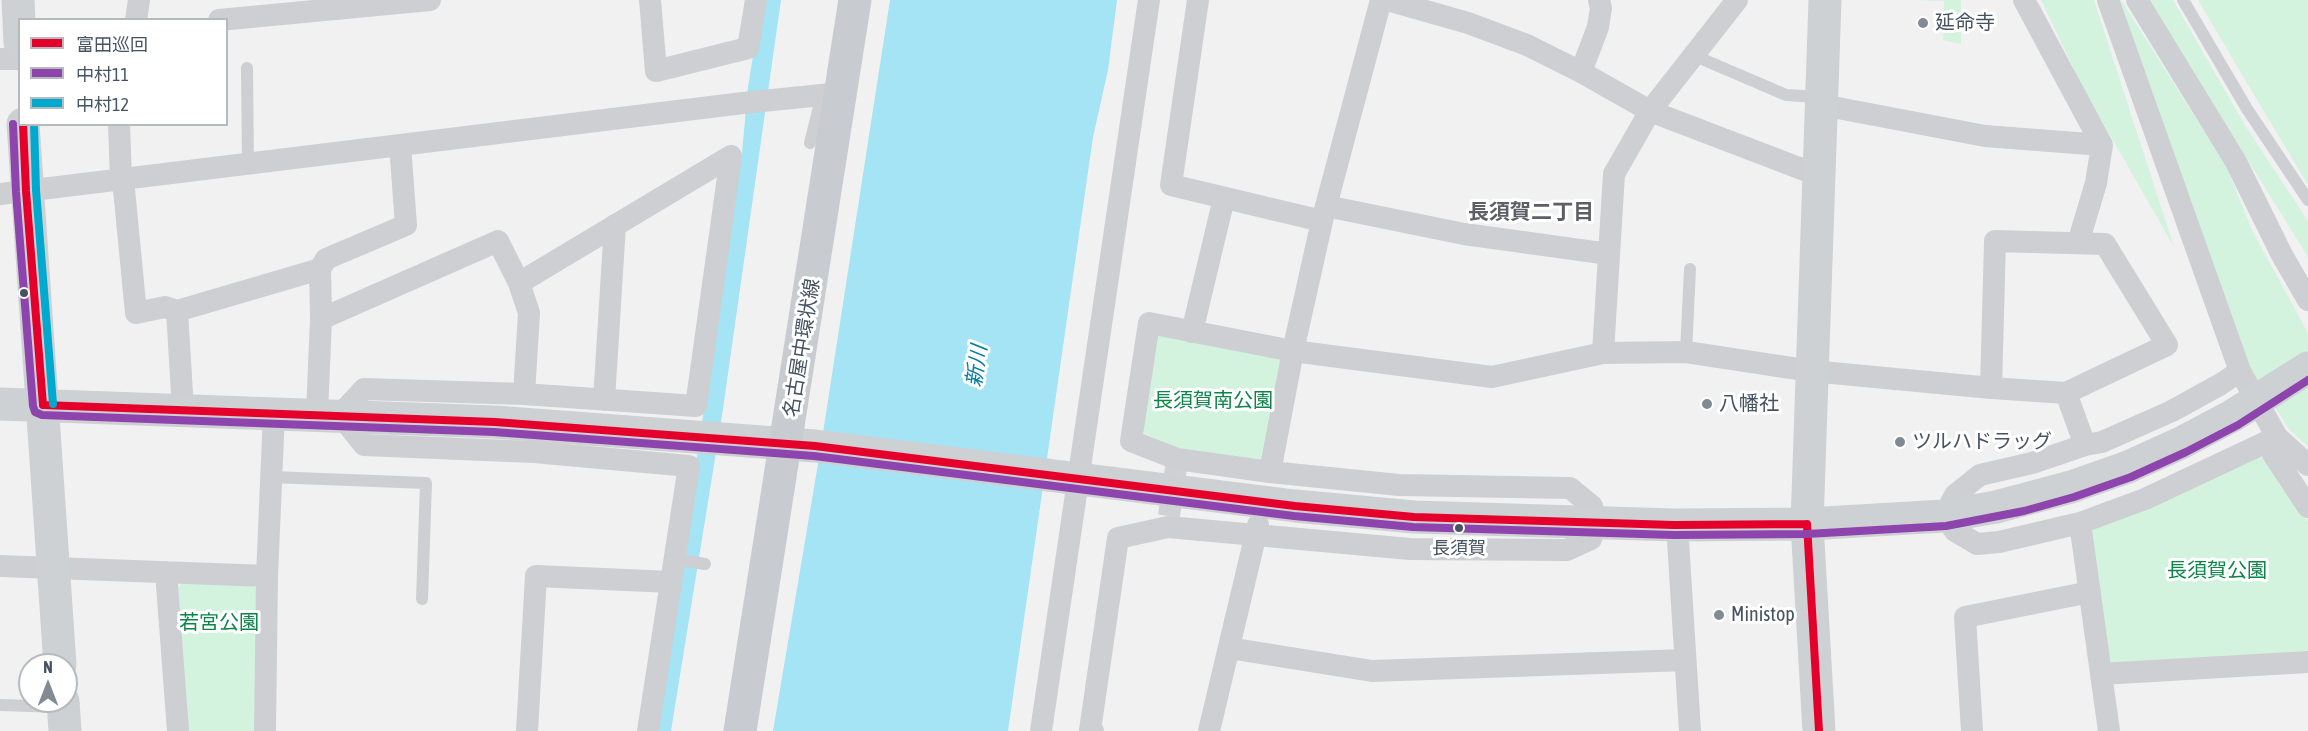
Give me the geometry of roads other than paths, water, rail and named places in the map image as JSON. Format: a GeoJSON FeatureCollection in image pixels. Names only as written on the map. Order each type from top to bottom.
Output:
{"type":"FeatureCollection","features":[{"type":"Feature","properties":{"kind":"main road","name":"名古屋中環状線"},"geometry":{"type":"LineString","coordinates":[[740,731],[801,445],[832,94],[855,0]]}},
{"type":"Feature","properties":{"kind":"street"},"geometry":{"type":"LineString","coordinates":[[18,0],[19,18]]}},
{"type":"Feature","properties":{"kind":"street"},"geometry":{"type":"LineString","coordinates":[[136,18],[138,0]]}},
{"type":"Feature","properties":{"kind":"street"},"geometry":{"type":"LineString","coordinates":[[650,0],[656,70],[748,48],[756,0]]}},
{"type":"Feature","properties":{"kind":"street"},"geometry":{"type":"LineString","coordinates":[[1041,731],[1073,479],[1149,0]]}},
{"type":"Feature","properties":{"kind":"street"},"geometry":{"type":"LineString","coordinates":[[1198,0],[1171,185],[1224,198],[1609,254]]}},
{"type":"Feature","properties":{"kind":"street"},"geometry":{"type":"LineString","coordinates":[[1270,472],[1293,351],[1324,213],[1381,0]]}},
{"type":"Feature","properties":{"kind":"street"},"geometry":{"type":"LineString","coordinates":[[1387,0],[1468,23],[1527,45],[1650,111],[1820,176]]}},
{"type":"Feature","properties":{"kind":"street"},"geometry":{"type":"LineString","coordinates":[[1581,72],[1598,27],[1601,8],[1599,0]]}},
{"type":"Feature","properties":{"kind":"street"},"geometry":{"type":"LineString","coordinates":[[1603,353],[1614,174],[1650,111],[1737,0]]}},
{"type":"Feature","properties":{"kind":"street"},"geometry":{"type":"LineString","coordinates":[[1819,731],[1808,524],[1811,371],[1825,0]]}},
{"type":"Feature","properties":{"kind":"street"},"geometry":{"type":"LineString","coordinates":[[2024,0],[2102,145],[2096,183],[2078,243]]}},
{"type":"Feature","properties":{"kind":"street"},"geometry":{"type":"LineString","coordinates":[[2108,0],[2240,371],[2277,437],[2308,465]]}},
{"type":"Feature","properties":{"kind":"street"},"geometry":{"type":"LineString","coordinates":[[2137,0],[2236,162],[2282,255],[2308,300]]}},
{"type":"Feature","properties":{"kind":"street"},"geometry":{"type":"LineString","coordinates":[[228,18],[287,7],[420,1]]}},
{"type":"Feature","properties":{"kind":"street"},"geometry":{"type":"LineString","coordinates":[[0,59],[18,59]]}},
{"type":"Feature","properties":{"kind":"street"},"geometry":{"type":"LineString","coordinates":[[13,193],[832,94]]}},
{"type":"Feature","properties":{"kind":"street"},"geometry":{"type":"LineString","coordinates":[[1822,101],[1984,136],[2102,145]]}},
{"type":"Feature","properties":{"kind":"street"},"geometry":{"type":"LineString","coordinates":[[23,126],[13,193],[43,405],[59,653]]}},
{"type":"Feature","properties":{"kind":"street"},"geometry":{"type":"LineString","coordinates":[[119,126],[122,179],[136,313],[165,307],[177,310],[321,268]]}},
{"type":"Feature","properties":{"kind":"street"},"geometry":{"type":"LineString","coordinates":[[400,145],[406,225],[326,259],[321,268],[321,319],[329,414],[364,445],[534,452],[689,466],[677,560],[671,582],[648,731]]}},
{"type":"Feature","properties":{"kind":"street"},"geometry":{"type":"LineString","coordinates":[[329,414],[364,389],[524,394],[696,406],[731,156],[519,283]]}},
{"type":"Feature","properties":{"kind":"street"},"geometry":{"type":"LineString","coordinates":[[1192,332],[1224,198]]}},
{"type":"Feature","properties":{"kind":"street"},"geometry":{"type":"LineString","coordinates":[[604,400],[615,225]]}},
{"type":"Feature","properties":{"kind":"street"},"geometry":{"type":"LineString","coordinates":[[321,319],[498,241],[519,283],[529,313],[524,394]]}},
{"type":"Feature","properties":{"kind":"street"},"geometry":{"type":"LineString","coordinates":[[1093,731],[1090,730],[1118,538],[1169,521],[1258,529],[1410,549],[1567,550],[1592,539],[1596,524],[1593,506],[1570,488],[1399,485],[1177,464],[1131,441],[1149,323],[1293,351],[1492,377],[1603,353],[1686,352],[1811,371],[1991,388],[2066,393],[2167,345],[2105,244],[1995,241],[1991,388]]}},
{"type":"Feature","properties":{"kind":"street"},"geometry":{"type":"LineString","coordinates":[[177,310],[183,410]]}},
{"type":"Feature","properties":{"kind":"street"},"geometry":{"type":"LineString","coordinates":[[0,404],[329,414],[495,422],[801,445],[1295,506],[1414,517],[1596,524],[1808,524],[1944,516],[1996,507],[2071,487],[2139,462],[2181,443],[2232,416],[2308,368]]}},
{"type":"Feature","properties":{"kind":"street"},"geometry":{"type":"LineString","coordinates":[[1944,516],[1955,495],[1980,475],[2032,463],[2085,445],[2102,442],[2172,411],[2240,371]]}},
{"type":"Feature","properties":{"kind":"street"},"geometry":{"type":"LineString","coordinates":[[2066,393],[2085,445]]}},
{"type":"Feature","properties":{"kind":"street"},"geometry":{"type":"LineString","coordinates":[[265,731],[267,576],[274,413]]}},
{"type":"Feature","properties":{"kind":"street"},"geometry":{"type":"LineString","coordinates":[[2277,437],[2273,454],[2308,507]]}},
{"type":"Feature","properties":{"kind":"street"},"geometry":{"type":"LineString","coordinates":[[1944,516],[1955,531],[1977,544],[1999,542],[2080,523],[2145,499],[2277,437]]}},
{"type":"Feature","properties":{"kind":"street"},"geometry":{"type":"LineString","coordinates":[[2080,523],[2109,731]]}},
{"type":"Feature","properties":{"kind":"street"},"geometry":{"type":"LineString","coordinates":[[1677,525],[1690,731]]}},
{"type":"Feature","properties":{"kind":"street"},"geometry":{"type":"LineString","coordinates":[[1209,731],[1258,529]]}},
{"type":"Feature","properties":{"kind":"street"},"geometry":{"type":"LineString","coordinates":[[0,566],[267,576]]}},
{"type":"Feature","properties":{"kind":"street"},"geometry":{"type":"LineString","coordinates":[[166,572],[178,731]]}},
{"type":"Feature","properties":{"kind":"street"},"geometry":{"type":"LineString","coordinates":[[526,731],[536,576],[671,582]]}},
{"type":"Feature","properties":{"kind":"street"},"geometry":{"type":"LineString","coordinates":[[1972,731],[1965,617],[2090,592]]}},
{"type":"Feature","properties":{"kind":"street"},"geometry":{"type":"LineString","coordinates":[[1229,648],[1372,671],[1685,660]]}},
{"type":"Feature","properties":{"kind":"street"},"geometry":{"type":"LineString","coordinates":[[2101,674],[2308,662]]}},
{"type":"Feature","properties":{"kind":"lane"},"geometry":{"type":"LineString","coordinates":[[2182,0],[2247,109],[2308,200]]}},
{"type":"Feature","properties":{"kind":"lane"},"geometry":{"type":"LineString","coordinates":[[1695,56],[1786,95],[1822,101]]}},
{"type":"Feature","properties":{"kind":"lane"},"geometry":{"type":"LineString","coordinates":[[247,68],[248,164]]}},
{"type":"Feature","properties":{"kind":"lane"},"geometry":{"type":"LineString","coordinates":[[810,143],[832,94]]}},
{"type":"Feature","properties":{"kind":"lane"},"geometry":{"type":"LineString","coordinates":[[1686,352],[1690,270]]}},
{"type":"Feature","properties":{"kind":"lane"},"geometry":{"type":"LineString","coordinates":[[271,477],[426,483],[422,599]]}},
{"type":"Feature","properties":{"kind":"lane"},"geometry":{"type":"LineString","coordinates":[[677,560],[702,564]]}},
{"type":"Feature","properties":{"kind":"lane"},"geometry":{"type":"LineString","coordinates":[[0,705],[18,707]]}},
{"type":"Feature","properties":{"kind":"water"},"geometry":{"type":"Polygon","coordinates":[[[762,0],[781,0],[723,409],[671,731],[656,731],[742,153],[748,87],[762,0]]]}},
{"type":"Feature","properties":{"kind":"water","name":"新川"},"geometry":{"type":"Polygon","coordinates":[[[890,0],[1117,0],[1108,70],[1093,137],[1008,731],[773,731],[820,452],[890,0]]]}},
{"type":"Feature","properties":{"kind":"tunnel"},"geometry":{"type":"LineString","coordinates":[[1169,516],[1176,468]]}},
{"type":"Feature","properties":{"kind":"place","name":"延命寺"},"geometry":{"type":"Point","coordinates":[1923,23]}},
{"type":"Feature","properties":{"kind":"place","name":"八幡社"},"geometry":{"type":"Point","coordinates":[1707,404]}},
{"type":"Feature","properties":{"kind":"place","name":"ツルハドラッグ"},"geometry":{"type":"Point","coordinates":[1900,442]}},
{"type":"Feature","properties":{"kind":"place","name":"長須賀"},"geometry":{"type":"Point","coordinates":[1459,528]}},
{"type":"Feature","properties":{"kind":"place","name":"Ministop"},"geometry":{"type":"Point","coordinates":[1719,615]}},
{"type":"Feature","properties":{"kind":"district","name":"長須賀二丁目"},"geometry":{"type":"Point","coordinates":[1531,212]}},
{"type":"Feature","properties":{"kind":"park label","name":"長須賀南公園"},"geometry":{"type":"Point","coordinates":[1213,401]}},
{"type":"Feature","properties":{"kind":"park label","name":"長須賀公園"},"geometry":{"type":"Point","coordinates":[2217,571]}},
{"type":"Feature","properties":{"kind":"park label","name":"若宮公園"},"geometry":{"type":"Point","coordinates":[219,623]}}]}
